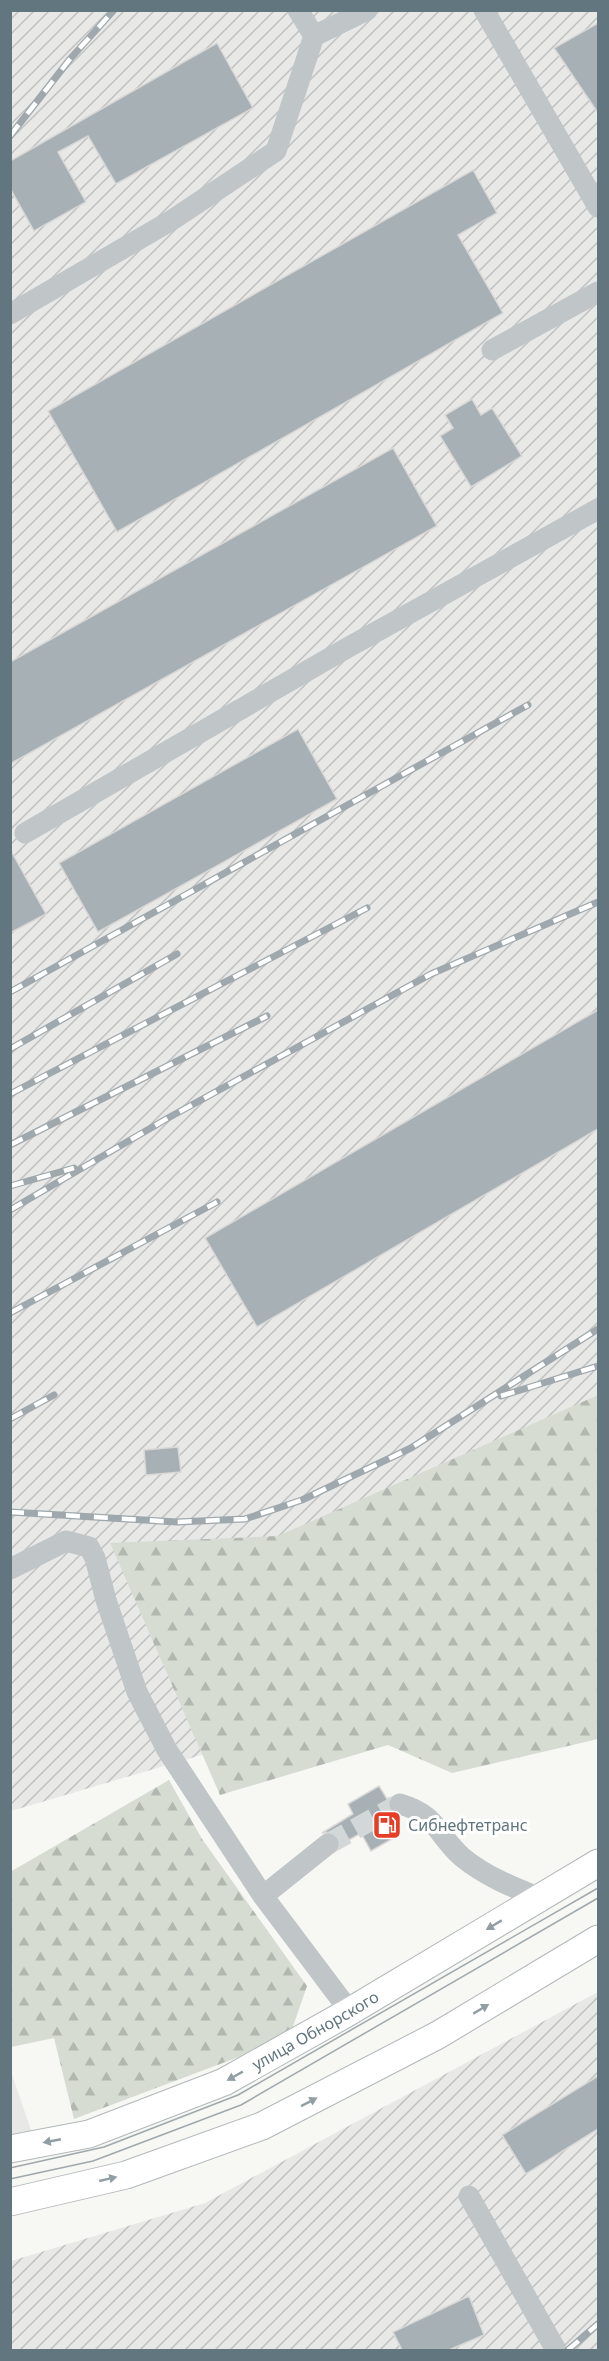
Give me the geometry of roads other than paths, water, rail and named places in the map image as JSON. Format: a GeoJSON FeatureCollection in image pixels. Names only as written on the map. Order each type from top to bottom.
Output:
{"type":"FeatureCollection","features":[{"type":"Feature","properties":{"kind":"main road","name":"улица Обнорского"},"geometry":{"type":"LineString","coordinates":[[10,2149],[89,2134],[224,2082],[347,2013],[598,1863]]}},
{"type":"Feature","properties":{"kind":"main road"},"geometry":{"type":"LineString","coordinates":[[10,2202],[126,2175],[262,2126],[438,2035],[598,1939]]}},
{"type":"Feature","properties":{"kind":"lane"},"geometry":{"type":"LineString","coordinates":[[298,10],[314,36]]}},
{"type":"Feature","properties":{"kind":"lane"},"geometry":{"type":"LineString","coordinates":[[10,314],[172,220],[276,151],[314,36],[367,10]]}},
{"type":"Feature","properties":{"kind":"lane"},"geometry":{"type":"LineString","coordinates":[[484,10],[598,207]]}},
{"type":"Feature","properties":{"kind":"lane"},"geometry":{"type":"LineString","coordinates":[[492,350],[598,292]]}},
{"type":"Feature","properties":{"kind":"lane"},"geometry":{"type":"LineString","coordinates":[[25,832],[347,648],[598,509]]}},
{"type":"Feature","properties":{"kind":"lane"},"geometry":{"type":"LineString","coordinates":[[10,1569],[66,1541],[88,1547],[95,1558],[106,1600],[137,1692],[167,1750],[263,1896],[342,2001],[347,2013]]}},
{"type":"Feature","properties":{"kind":"lane"},"geometry":{"type":"LineString","coordinates":[[400,1804],[419,1810],[435,1824],[461,1856],[495,1880],[540,1898]]}},
{"type":"Feature","properties":{"kind":"lane"},"geometry":{"type":"LineString","coordinates":[[263,1896],[328,1844]]}},
{"type":"Feature","properties":{"kind":"lane"},"geometry":{"type":"LineString","coordinates":[[469,2196],[556,2350]]}},
{"type":"Feature","properties":{"kind":"tunnel"},"geometry":{"type":"LineString","coordinates":[[328,1844],[400,1804]]}},
{"type":"Feature","properties":{"kind":"tram line"},"geometry":{"type":"LineString","coordinates":[[10,2168],[104,2147],[238,2095],[598,1888]]}},
{"type":"Feature","properties":{"kind":"tram line"},"geometry":{"type":"LineString","coordinates":[[10,2179],[93,2161],[241,2105],[598,1898]]}},
{"type":"Feature","properties":{"kind":"railway"},"geometry":{"type":"LineString","coordinates":[[10,136],[70,59],[114,10]]}},
{"type":"Feature","properties":{"kind":"railway"},"geometry":{"type":"LineString","coordinates":[[10,992],[528,705]]}},
{"type":"Feature","properties":{"kind":"railway"},"geometry":{"type":"LineString","coordinates":[[10,1210],[168,1118],[431,974],[598,902]]}},
{"type":"Feature","properties":{"kind":"railway"},"geometry":{"type":"LineString","coordinates":[[10,1094],[367,908]]}},
{"type":"Feature","properties":{"kind":"railway"},"geometry":{"type":"LineString","coordinates":[[10,1049],[177,954]]}},
{"type":"Feature","properties":{"kind":"railway"},"geometry":{"type":"LineString","coordinates":[[10,1145],[267,1016]]}},
{"type":"Feature","properties":{"kind":"railway"},"geometry":{"type":"LineString","coordinates":[[10,1186],[74,1168]]}},
{"type":"Feature","properties":{"kind":"railway"},"geometry":{"type":"LineString","coordinates":[[10,1313],[217,1202]]}},
{"type":"Feature","properties":{"kind":"railway"},"geometry":{"type":"LineString","coordinates":[[10,1512],[177,1522],[245,1519],[302,1500],[411,1448],[598,1329]]}},
{"type":"Feature","properties":{"kind":"railway"},"geometry":{"type":"LineString","coordinates":[[501,1396],[598,1366]]}},
{"type":"Feature","properties":{"kind":"railway"},"geometry":{"type":"LineString","coordinates":[[10,1419],[54,1395]]}},
{"type":"Feature","properties":{"kind":"railway"},"geometry":{"type":"LineString","coordinates":[[568,2350],[598,2324]]}},
{"type":"Feature","properties":{"kind":"place","name":"Сибнефтетранс"},"geometry":{"type":"Point","coordinates":[387,1825]}}]}
